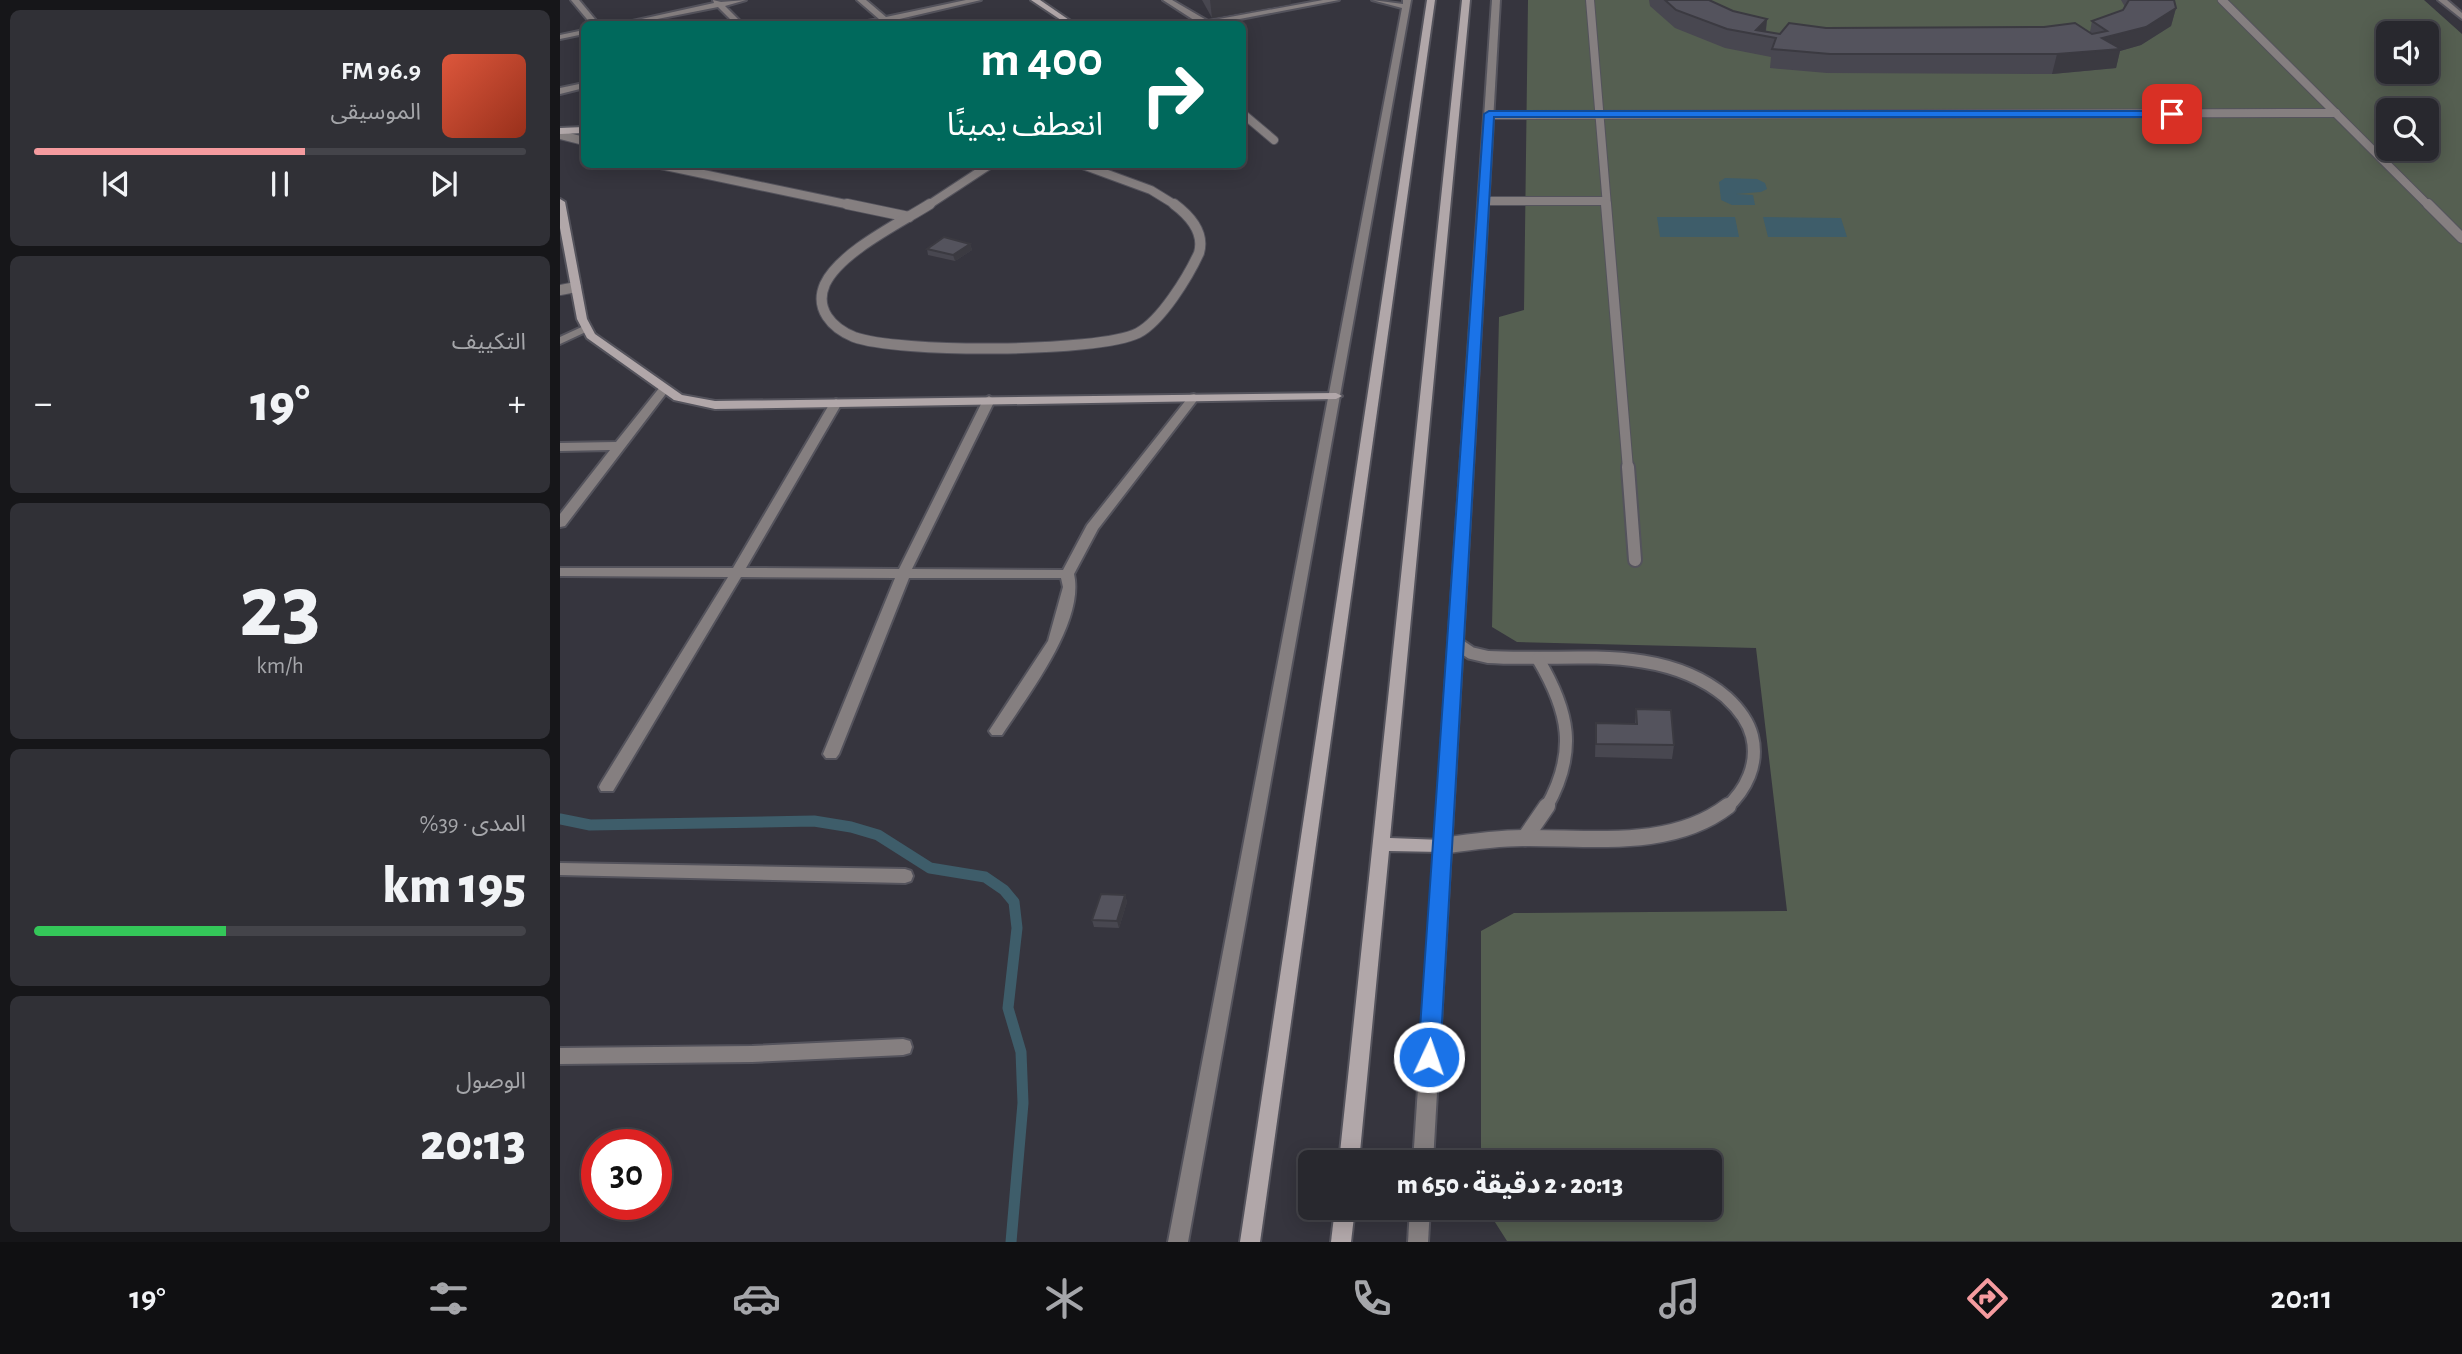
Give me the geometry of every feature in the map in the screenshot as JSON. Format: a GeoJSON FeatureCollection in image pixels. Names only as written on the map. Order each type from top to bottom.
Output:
{"type":"FeatureCollection","features":[{"type":"Feature","properties":{"kind":"main road"},"geometry":{"type":"LineString","coordinates":[[1035,0],[1066,21]]}},
{"type":"Feature","properties":{"kind":"main road"},"geometry":{"type":"LineString","coordinates":[[1250,1242],[1431,0]]}},
{"type":"Feature","properties":{"kind":"main road"},"geometry":{"type":"LineString","coordinates":[[1350,1150],[1466,0]]}},
{"type":"Feature","properties":{"kind":"main road"},"geometry":{"type":"LineString","coordinates":[[560,133],[581,130]]}},
{"type":"Feature","properties":{"kind":"main road"},"geometry":{"type":"LineString","coordinates":[[560,203],[586,328],[600,343],[678,398],[715,405],[1336,396]]}},
{"type":"Feature","properties":{"kind":"main road"},"geometry":{"type":"LineString","coordinates":[[1380,844],[1442,846]]}},
{"type":"Feature","properties":{"kind":"main road"},"geometry":{"type":"LineString","coordinates":[[1341,1242],[1344,1220]]}},
{"type":"Feature","properties":{"kind":"street"},"geometry":{"type":"LineString","coordinates":[[575,0],[592,21]]}},
{"type":"Feature","properties":{"kind":"street"},"geometry":{"type":"LineString","coordinates":[[635,21],[718,2],[741,0]]}},
{"type":"Feature","properties":{"kind":"street"},"geometry":{"type":"LineString","coordinates":[[861,0],[887,21]]}},
{"type":"Feature","properties":{"kind":"street"},"geometry":{"type":"LineString","coordinates":[[892,21],[977,0]]}},
{"type":"Feature","properties":{"kind":"street"},"geometry":{"type":"LineString","coordinates":[[1167,0],[1201,21]]}},
{"type":"Feature","properties":{"kind":"street"},"geometry":{"type":"LineString","coordinates":[[1220,21],[1307,2],[1335,0]]}},
{"type":"Feature","properties":{"kind":"street"},"geometry":{"type":"LineString","coordinates":[[1178,1242],[1407,3],[1376,0]]}},
{"type":"Feature","properties":{"kind":"street"},"geometry":{"type":"LineString","coordinates":[[1424,1150],[1496,0]]}},
{"type":"Feature","properties":{"kind":"street"},"geometry":{"type":"LineString","coordinates":[[2442,0],[2462,17]]}},
{"type":"Feature","properties":{"kind":"street"},"geometry":{"type":"LineString","coordinates":[[718,2],[736,21]]}},
{"type":"Feature","properties":{"kind":"street"},"geometry":{"type":"LineString","coordinates":[[560,37],[581,33]]}},
{"type":"Feature","properties":{"kind":"street"},"geometry":{"type":"LineString","coordinates":[[560,91],[581,87]]}},
{"type":"Feature","properties":{"kind":"street"},"geometry":{"type":"LineString","coordinates":[[560,341],[586,328]]}},
{"type":"Feature","properties":{"kind":"street"},"geometry":{"type":"LineString","coordinates":[[560,523],[664,389]]}},
{"type":"Feature","properties":{"kind":"street"},"geometry":{"type":"LineString","coordinates":[[997,731],[1055,641],[1070,587],[1067,574],[1092,528],[1194,397]]}},
{"type":"Feature","properties":{"kind":"street"},"geometry":{"type":"LineString","coordinates":[[831,754],[904,572],[989,400]]}},
{"type":"Feature","properties":{"kind":"street"},"geometry":{"type":"LineString","coordinates":[[607,787],[836,403]]}},
{"type":"Feature","properties":{"kind":"street"},"geometry":{"type":"LineString","coordinates":[[560,447],[620,446]]}},
{"type":"Feature","properties":{"kind":"street"},"geometry":{"type":"LineString","coordinates":[[560,572],[1067,574]]}},
{"type":"Feature","properties":{"kind":"street"},"geometry":{"type":"LineString","coordinates":[[560,869],[905,876]]}},
{"type":"Feature","properties":{"kind":"street"},"geometry":{"type":"LineString","coordinates":[[560,1056],[752,1054],[903,1047]]}},
{"type":"Feature","properties":{"kind":"street"},"geometry":{"type":"LineString","coordinates":[[1418,1242],[1419,1220]]}},
{"type":"Feature","properties":{"kind":"lane"},"geometry":{"type":"LineString","coordinates":[[1590,0],[1635,560]]}},
{"type":"Feature","properties":{"kind":"lane"},"geometry":{"type":"LineString","coordinates":[[2222,0],[2462,238]]}},
{"type":"Feature","properties":{"kind":"lane"},"geometry":{"type":"LineString","coordinates":[[1489,114],[2336,113]]}},
{"type":"Feature","properties":{"kind":"lane"},"geometry":{"type":"LineString","coordinates":[[1246,116],[1274,140]]}},
{"type":"Feature","properties":{"kind":"lane"},"geometry":{"type":"LineString","coordinates":[[560,133],[581,140]]}},
{"type":"Feature","properties":{"kind":"lane"},"geometry":{"type":"LineString","coordinates":[[675,168],[909,217]]}},
{"type":"Feature","properties":{"kind":"lane"},"geometry":{"type":"LineString","coordinates":[[985,168],[851,255],[829,276],[822,292],[822,302],[828,321],[836,330],[868,341],[949,348],[1067,344],[1130,336],[1150,326],[1163,312],[1197,256],[1201,241],[1196,228],[1172,201],[1090,168]]}},
{"type":"Feature","properties":{"kind":"lane"},"geometry":{"type":"LineString","coordinates":[[1483,201],[1606,201]]}},
{"type":"Feature","properties":{"kind":"lane"},"geometry":{"type":"LineString","coordinates":[[560,290],[576,287]]}},
{"type":"Feature","properties":{"kind":"lane"},"geometry":{"type":"LineString","coordinates":[[1442,846],[1525,838],[1624,838],[1662,834],[1692,827],[1718,814],[1737,797],[1751,777],[1755,755],[1752,733],[1734,704],[1704,680],[1679,668],[1622,660],[1488,657],[1471,653],[1456,643]]}},
{"type":"Feature","properties":{"kind":"lane"},"geometry":{"type":"LineString","coordinates":[[1525,838],[1544,815],[1556,792],[1565,768],[1568,744],[1561,699],[1538,659]]}},
{"type":"Feature","properties":{"kind":"green space"},"geometry":{"type":"Polygon","coordinates":[[[1528,0],[2424,0],[2462,34],[2462,1242],[1507,1241],[1494,1220],[1722,1220],[1722,1150],[1481,1150],[1481,931],[1514,913],[1787,911],[1756,648],[1517,642],[1492,627],[1499,317],[1524,310],[1528,0]]]}},
{"type":"Feature","properties":{"kind":"water"},"geometry":{"type":"Polygon","coordinates":[[[1725,178],[1757,179],[1765,183],[1767,189],[1736,194],[1753,195],[1755,205],[1732,205],[1721,200],[1719,182],[1725,178]]]}},
{"type":"Feature","properties":{"kind":"water"},"geometry":{"type":"Polygon","coordinates":[[[1657,217],[1735,217],[1739,237],[1660,237],[1657,217]]]}},
{"type":"Feature","properties":{"kind":"water"},"geometry":{"type":"Polygon","coordinates":[[[1763,217],[1841,218],[1847,237],[1768,237],[1763,217]]]}},
{"type":"Feature","properties":{"kind":"building"},"geometry":{"type":"Polygon","coordinates":[[[1665,0],[1709,0],[1733,11],[1767,19],[1756,30],[1780,34],[1789,23],[1826,28],[2044,27],[2075,23],[2092,34],[2107,31],[2092,21],[2123,10],[2129,0],[2174,0],[2176,8],[2146,27],[2102,38],[2121,49],[2057,54],[1830,54],[1772,49],[1776,38],[1727,29],[1676,10],[1665,0]]]}},
{"type":"Feature","properties":{"kind":"building"},"geometry":{"type":"Polygon","coordinates":[[[944,237],[970,244],[953,255],[927,249],[944,237]]]}},
{"type":"Feature","properties":{"kind":"building"},"geometry":{"type":"Polygon","coordinates":[[[1636,709],[1671,710],[1674,745],[1596,744],[1596,723],[1637,724],[1636,709]]]}},
{"type":"Feature","properties":{"kind":"building"},"geometry":{"type":"Polygon","coordinates":[[[1101,894],[1125,895],[1117,921],[1092,920],[1101,894]]]}},
{"type":"Feature","properties":{"kind":"waterway"},"geometry":{"type":"LineString","coordinates":[[560,819],[590,825],[814,821],[878,835],[930,868],[985,877],[1004,890],[1014,902],[1017,928],[1008,1008],[1021,1052],[1023,1103],[1011,1242]]}},
{"type":"Feature","properties":{"kind":"route"},"geometry":{"type":"LineString","coordinates":[[1429,1057],[1489,114],[2172,114]]}}]}
